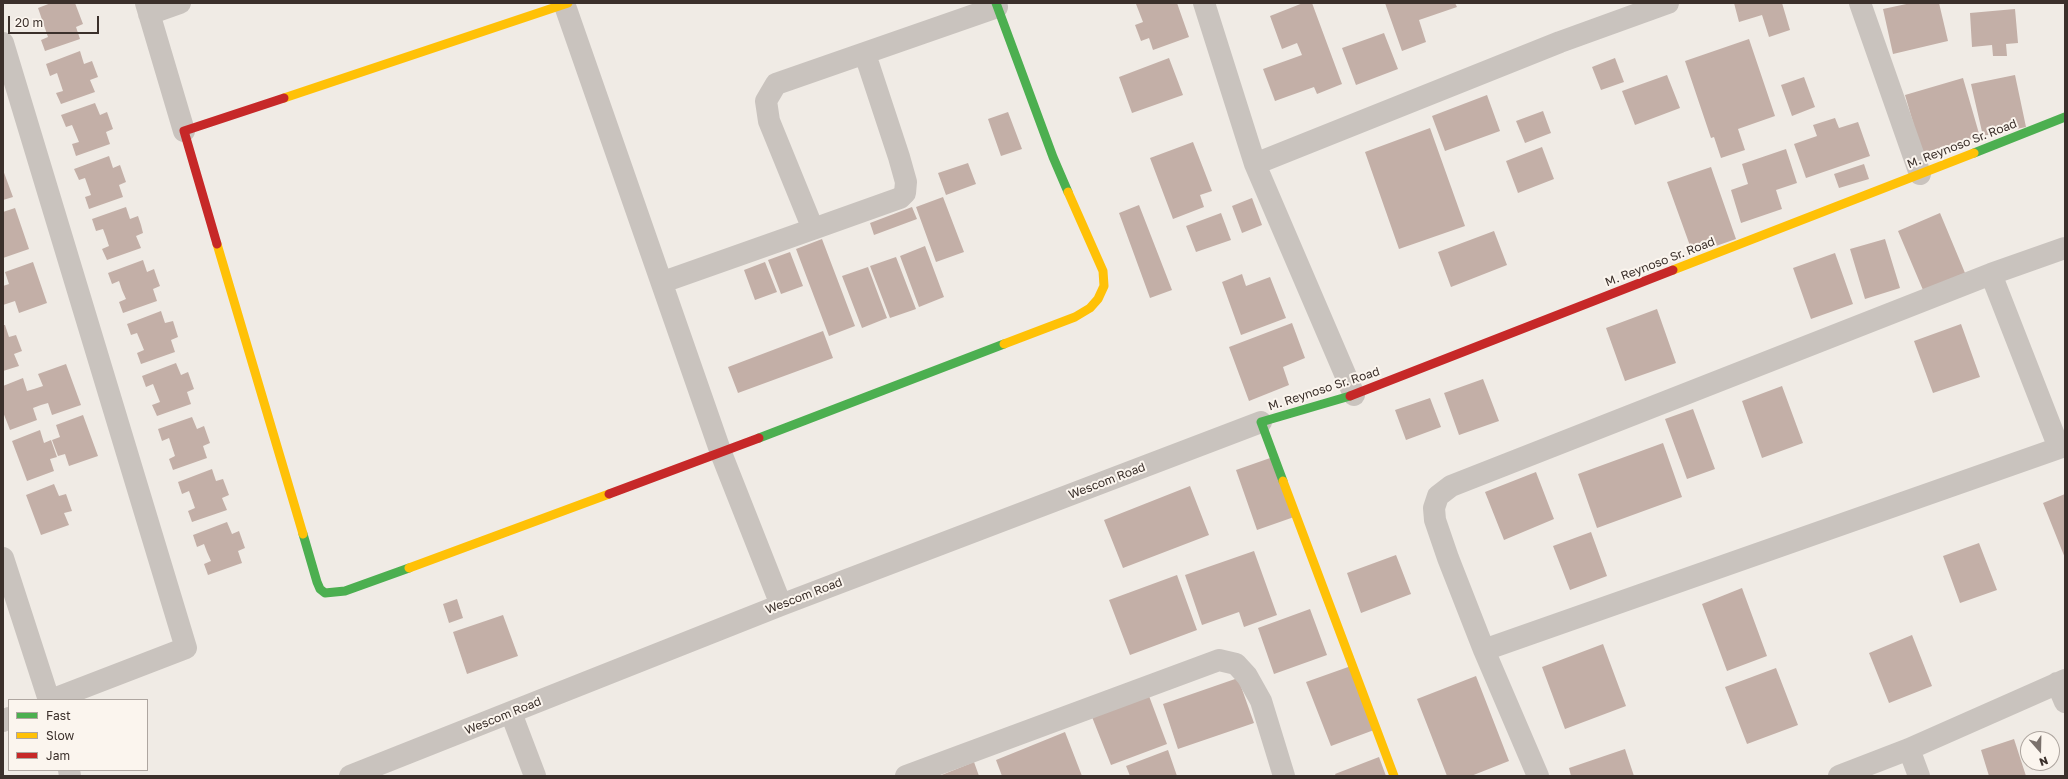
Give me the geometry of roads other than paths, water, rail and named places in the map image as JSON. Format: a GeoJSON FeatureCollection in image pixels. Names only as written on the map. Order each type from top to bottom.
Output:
{"type":"FeatureCollection","features":[{"type":"Feature","properties":{"kind":"street"},"geometry":{"type":"LineString","coordinates":[[180,3],[147,8],[320,589],[325,593],[344,591],[721,453],[1075,317],[1090,308],[1098,299],[1104,286],[1103,271],[1053,157],[996,5],[865,54],[776,84],[766,101],[769,121],[813,229]]}},
{"type":"Feature","properties":{"kind":"street"},"geometry":{"type":"LineString","coordinates":[[184,131],[565,3],[663,282],[721,453],[781,605]]}},
{"type":"Feature","properties":{"kind":"street"},"geometry":{"type":"LineString","coordinates":[[1204,3],[1255,164],[1354,395]]}},
{"type":"Feature","properties":{"kind":"street"},"geometry":{"type":"LineString","coordinates":[[1255,164],[1560,42],[1668,3]]}},
{"type":"Feature","properties":{"kind":"street"},"geometry":{"type":"LineString","coordinates":[[1860,3],[1920,174]]}},
{"type":"Feature","properties":{"kind":"street"},"geometry":{"type":"LineString","coordinates":[[3,43],[8,77],[186,648],[53,699]]}},
{"type":"Feature","properties":{"kind":"street"},"geometry":{"type":"LineString","coordinates":[[663,282],[900,198],[905,193],[906,182],[899,157],[865,54]]}},
{"type":"Feature","properties":{"kind":"street","name":"M. Reynoso Sr. Road"},"geometry":{"type":"LineString","coordinates":[[1261,422],[1354,395],[2065,117]]}},
{"type":"Feature","properties":{"kind":"street"},"geometry":{"type":"LineString","coordinates":[[1538,776],[1484,650],[1448,558],[1435,520],[1434,508],[1438,496],[1451,486],[1991,274],[2065,248]]}},
{"type":"Feature","properties":{"kind":"street"},"geometry":{"type":"LineString","coordinates":[[1484,650],[2062,447],[1991,274]]}},
{"type":"Feature","properties":{"kind":"street"},"geometry":{"type":"LineString","coordinates":[[1261,422],[1394,776]]}},
{"type":"Feature","properties":{"kind":"street","name":"Wescom Road"},"geometry":{"type":"LineString","coordinates":[[350,776],[781,605],[1261,422]]}},
{"type":"Feature","properties":{"kind":"street"},"geometry":{"type":"LineString","coordinates":[[3,558],[50,699]]}},
{"type":"Feature","properties":{"kind":"street"},"geometry":{"type":"LineString","coordinates":[[906,776],[1219,660],[1236,664],[1247,676],[1261,701],[1284,776]]}},
{"type":"Feature","properties":{"kind":"street"},"geometry":{"type":"LineString","coordinates":[[1839,776],[2062,688]]}},
{"type":"Feature","properties":{"kind":"street"},"geometry":{"type":"LineString","coordinates":[[511,713],[535,776]]}},
{"type":"Feature","properties":{"kind":"street"},"geometry":{"type":"LineString","coordinates":[[1909,749],[1919,776]]}}]}
